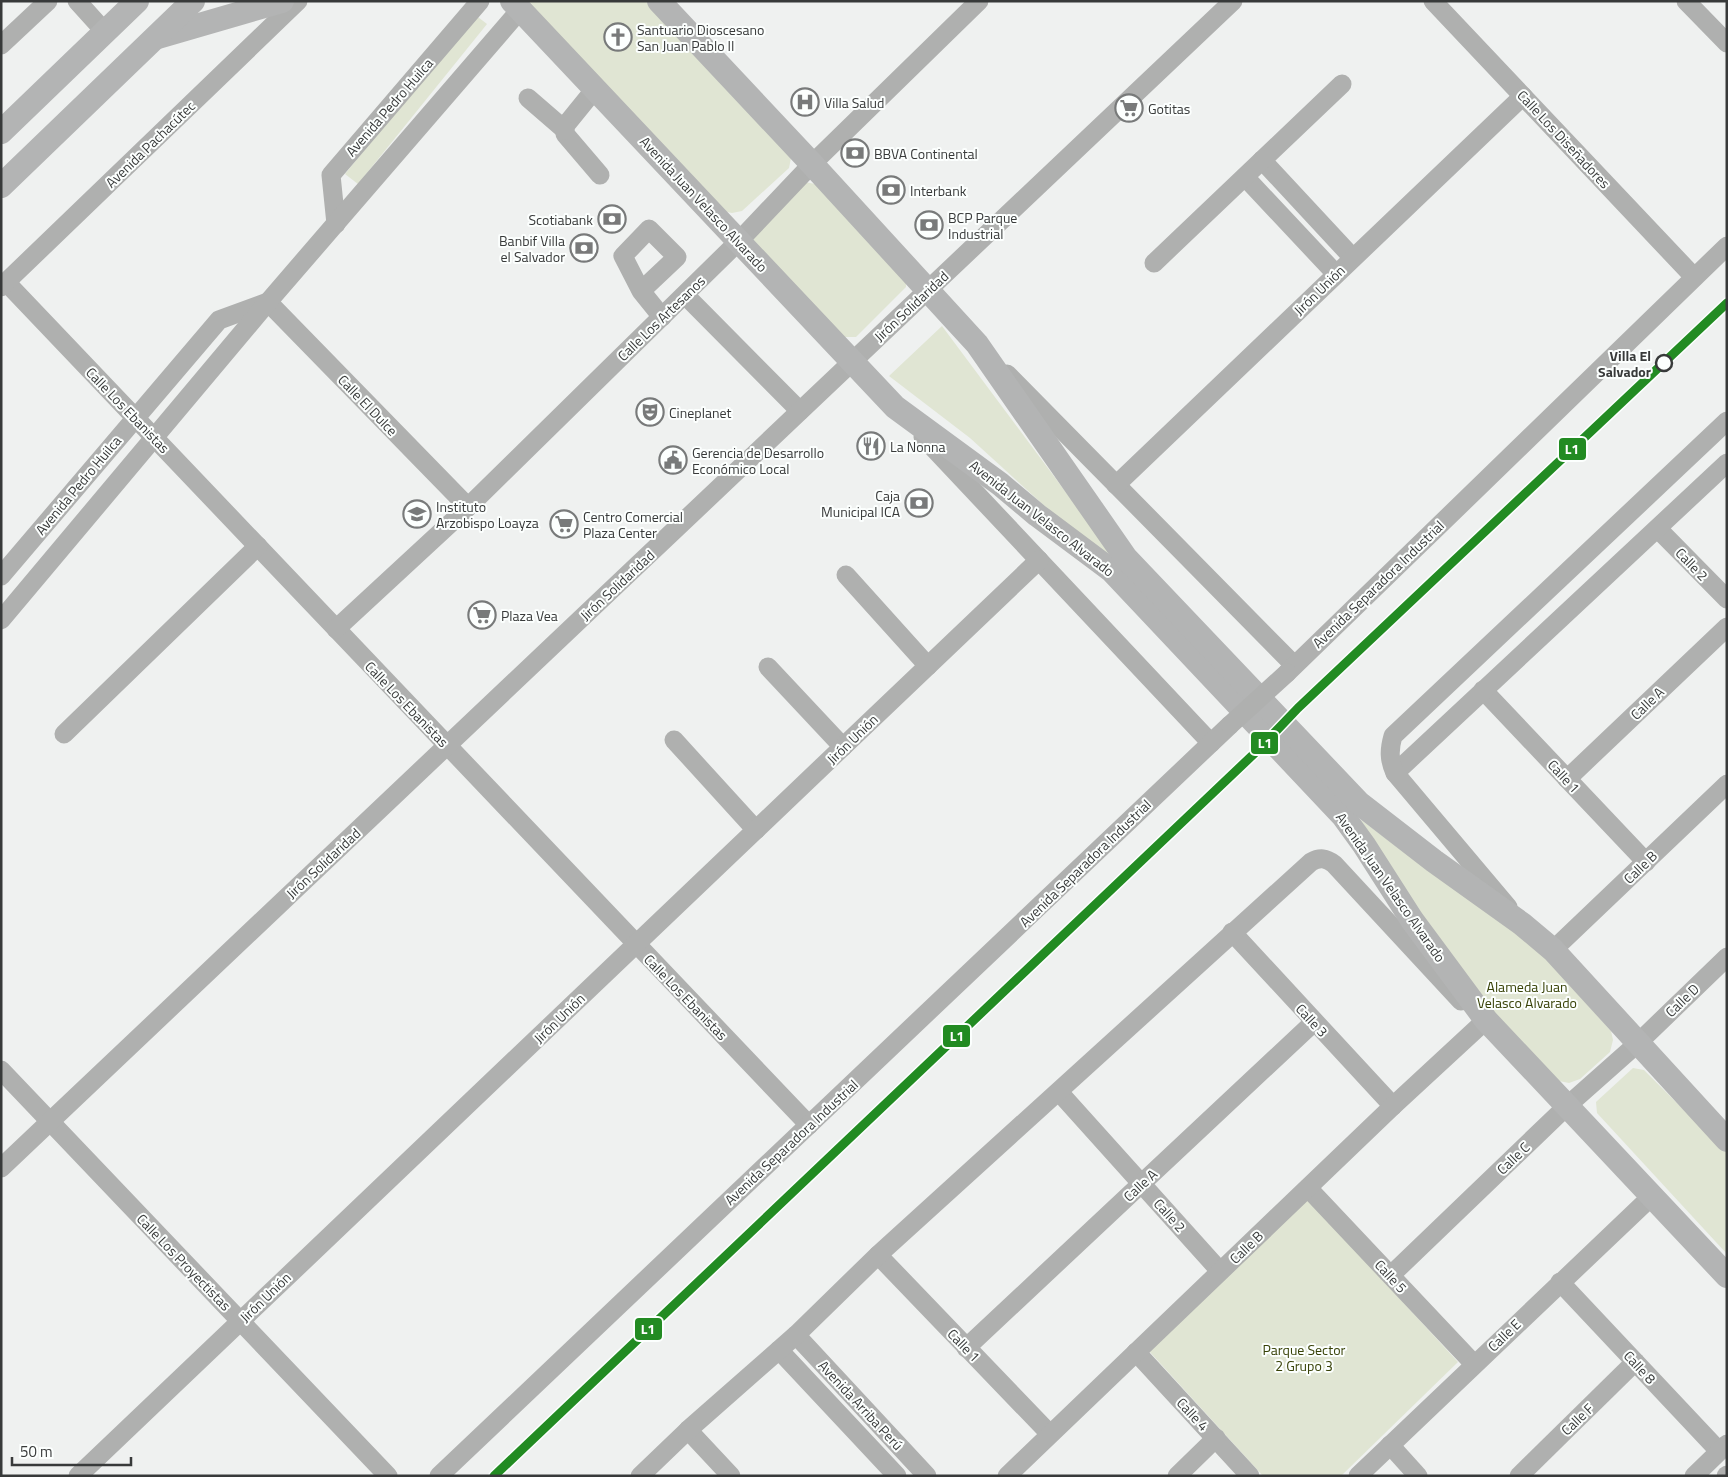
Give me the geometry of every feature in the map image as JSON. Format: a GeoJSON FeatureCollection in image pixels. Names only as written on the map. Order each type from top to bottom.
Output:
{"type":"FeatureCollection","features":[{"type":"Feature","properties":{"kind":"main road"},"geometry":{"type":"LineString","coordinates":[[1,132],[137,1]]}},
{"type":"Feature","properties":{"kind":"main road"},"geometry":{"type":"LineString","coordinates":[[1,186],[193,1]]}},
{"type":"Feature","properties":{"kind":"main road"},"geometry":{"type":"LineString","coordinates":[[154,38],[282,1]]}},
{"type":"Feature","properties":{"kind":"main road","name":"Avenida Juan Velasco Alvarado"},"geometry":{"type":"LineString","coordinates":[[658,1],[812,164],[977,344],[1126,558],[1359,803],[1434,862],[1522,924],[1553,950],[1638,1043],[1725,1133]]}},
{"type":"Feature","properties":{"kind":"main road","name":"Avenida Juan Velasco Alvarado"},"geometry":{"type":"LineString","coordinates":[[516,5],[895,407],[1000,484],[1037,515],[1112,571],[1343,816],[1412,920],[1484,1022],[1567,1106],[1727,1276]]}},
{"type":"Feature","properties":{"kind":"street"},"geometry":{"type":"LineString","coordinates":[[1,45],[48,1]]}},
{"type":"Feature","properties":{"kind":"street"},"geometry":{"type":"LineString","coordinates":[[77,1],[105,32]]}},
{"type":"Feature","properties":{"kind":"street","name":"Avenida Pachacútec"},"geometry":{"type":"LineString","coordinates":[[3,284],[298,1]]}},
{"type":"Feature","properties":{"kind":"street","name":"Avenida Pedro Huilca"},"geometry":{"type":"LineString","coordinates":[[336,224],[331,175],[480,1]]}},
{"type":"Feature","properties":{"kind":"street","name":"Calle Los Artesanos"},"geometry":{"type":"LineString","coordinates":[[336,629],[468,507],[739,242],[812,164],[979,1]]}},
{"type":"Feature","properties":{"kind":"street","name":"Jirón Solidaridad"},"geometry":{"type":"LineString","coordinates":[[1,1168],[1233,1]]}},
{"type":"Feature","properties":{"kind":"street","name":"Calle Los Diseñadores"},"geometry":{"type":"LineString","coordinates":[[1433,1],[1694,277]]}},
{"type":"Feature","properties":{"kind":"street"},"geometry":{"type":"LineString","coordinates":[[1686,1],[1727,43]]}},
{"type":"Feature","properties":{"kind":"street"},"geometry":{"type":"LineString","coordinates":[[1,620],[268,302],[336,224],[516,5]]}},
{"type":"Feature","properties":{"kind":"street"},"geometry":{"type":"LineString","coordinates":[[1154,263],[1342,84]]}},
{"type":"Feature","properties":{"kind":"street"},"geometry":{"type":"LineString","coordinates":[[564,130],[565,126],[595,89]]}},
{"type":"Feature","properties":{"kind":"street","name":"Jirón Unión"},"geometry":{"type":"LineString","coordinates":[[1116,484],[1523,96]]}},
{"type":"Feature","properties":{"kind":"street"},"geometry":{"type":"LineString","coordinates":[[528,98],[564,130],[565,134],[600,175]]}},
{"type":"Feature","properties":{"kind":"street"},"geometry":{"type":"LineString","coordinates":[[1262,160],[1353,258]]}},
{"type":"Feature","properties":{"kind":"street"},"geometry":{"type":"LineString","coordinates":[[1244,177],[1336,274]]}},
{"type":"Feature","properties":{"kind":"street","name":"Avenida Separadora Industrial"},"geometry":{"type":"LineString","coordinates":[[439,1476],[1291,669],[1727,246]]}},
{"type":"Feature","properties":{"kind":"street","name":"Calle Los Ebanistas"},"geometry":{"type":"LineString","coordinates":[[3,284],[135,417],[809,1125]]}},
{"type":"Feature","properties":{"kind":"street"},"geometry":{"type":"LineString","coordinates":[[641,291],[662,317]]}},
{"type":"Feature","properties":{"kind":"street"},"geometry":{"type":"LineString","coordinates":[[685,295],[800,411]]}},
{"type":"Feature","properties":{"kind":"street","name":"Avenida Pedro Huilca"},"geometry":{"type":"LineString","coordinates":[[1,576],[219,320],[268,302]]}},
{"type":"Feature","properties":{"kind":"street","name":"Calle El Dulce"},"geometry":{"type":"LineString","coordinates":[[268,302],[468,507]]}},
{"type":"Feature","properties":{"kind":"street","name":"Avenida Juan Velasco Alvarado"},"geometry":{"type":"LineString","coordinates":[[977,344],[1116,484],[1291,669]]}},
{"type":"Feature","properties":{"kind":"street","name":"Avenida Juan Velasco Alvarado"},"geometry":{"type":"LineString","coordinates":[[895,407],[1211,743]]}},
{"type":"Feature","properties":{"kind":"street"},"geometry":{"type":"LineString","coordinates":[[1727,420],[1393,736],[1390,756],[1391,765],[1395,773],[1727,463]]}},
{"type":"Feature","properties":{"kind":"street","name":"Calle 2"},"geometry":{"type":"LineString","coordinates":[[1658,529],[1727,599]]}},
{"type":"Feature","properties":{"kind":"street"},"geometry":{"type":"LineString","coordinates":[[64,734],[258,546]]}},
{"type":"Feature","properties":{"kind":"street","name":"Jirón Unión"},"geometry":{"type":"LineString","coordinates":[[78,1476],[1040,560]]}},
{"type":"Feature","properties":{"kind":"street"},"geometry":{"type":"LineString","coordinates":[[846,575],[928,666]]}},
{"type":"Feature","properties":{"kind":"street","name":"Calle A"},"geometry":{"type":"LineString","coordinates":[[1567,779],[1727,627]]}},
{"type":"Feature","properties":{"kind":"street"},"geometry":{"type":"LineString","coordinates":[[768,667],[843,747]]}},
{"type":"Feature","properties":{"kind":"street","name":"Calle 1"},"geometry":{"type":"LineString","coordinates":[[1483,690],[1646,862]]}},
{"type":"Feature","properties":{"kind":"street"},"geometry":{"type":"LineString","coordinates":[[674,740],[756,830]]}},
{"type":"Feature","properties":{"kind":"street","name":"Avenida Juan Velasco Alvarado"},"geometry":{"type":"LineString","coordinates":[[1395,773],[1522,924]]}},
{"type":"Feature","properties":{"kind":"street","name":"Calle B"},"geometry":{"type":"LineString","coordinates":[[1553,950],[1727,784]]}},
{"type":"Feature","properties":{"kind":"street","name":"Avenida Juan Velasco Alvarado"},"geometry":{"type":"LineString","coordinates":[[1232,932],[1272,899],[1305,866],[1321,858],[1329,860],[1484,1022]]}},
{"type":"Feature","properties":{"kind":"street"},"geometry":{"type":"LineString","coordinates":[[640,1476],[688,1430],[796,1335],[878,1255],[1059,1092],[1232,932]]}},
{"type":"Feature","properties":{"kind":"street","name":"Calle 3"},"geometry":{"type":"LineString","coordinates":[[1232,932],[1393,1106]]}},
{"type":"Feature","properties":{"kind":"street","name":"Calle D"},"geometry":{"type":"LineString","coordinates":[[1638,1043],[1727,957]]}},
{"type":"Feature","properties":{"kind":"street","name":"Calle A"},"geometry":{"type":"LineString","coordinates":[[966,1348],[1314,1022]]}},
{"type":"Feature","properties":{"kind":"street","name":"Calle B"},"geometry":{"type":"LineString","coordinates":[[1007,1476],[1393,1106],[1484,1022]]}},
{"type":"Feature","properties":{"kind":"street","name":"Calle C"},"geometry":{"type":"LineString","coordinates":[[1390,1275],[1567,1106],[1638,1043]]}},
{"type":"Feature","properties":{"kind":"street","name":"Calle Los Proyectistas"},"geometry":{"type":"LineString","coordinates":[[1,1070],[388,1476]]}},
{"type":"Feature","properties":{"kind":"street","name":"Calle 2"},"geometry":{"type":"LineString","coordinates":[[1059,1092],[1220,1271]]}},
{"type":"Feature","properties":{"kind":"street","name":"Calle 5"},"geometry":{"type":"LineString","coordinates":[[1308,1188],[1474,1364]]}},
{"type":"Feature","properties":{"kind":"street","name":"Calle E"},"geometry":{"type":"LineString","coordinates":[[1358,1476],[1652,1196]]}},
{"type":"Feature","properties":{"kind":"street","name":"Calle 1"},"geometry":{"type":"LineString","coordinates":[[878,1255],[1050,1434]]}},
{"type":"Feature","properties":{"kind":"street","name":"Calle 8"},"geometry":{"type":"LineString","coordinates":[[1560,1282],[1635,1362],[1723,1448]]}},
{"type":"Feature","properties":{"kind":"street","name":"Avenida Arriba Perú"},"geometry":{"type":"LineString","coordinates":[[796,1335],[927,1476]]}},
{"type":"Feature","properties":{"kind":"street","name":"Avenida Arriba Perú"},"geometry":{"type":"LineString","coordinates":[[779,1350],[897,1476]]}},
{"type":"Feature","properties":{"kind":"street","name":"Calle 4"},"geometry":{"type":"LineString","coordinates":[[1136,1352],[1250,1476]]}},
{"type":"Feature","properties":{"kind":"street","name":"Calle F"},"geometry":{"type":"LineString","coordinates":[[1519,1476],[1635,1362]]}},
{"type":"Feature","properties":{"kind":"street"},"geometry":{"type":"LineString","coordinates":[[688,1430],[731,1476]]}},
{"type":"Feature","properties":{"kind":"street"},"geometry":{"type":"LineString","coordinates":[[1178,1476],[1216,1438]]}},
{"type":"Feature","properties":{"kind":"street"},"geometry":{"type":"LineString","coordinates":[[1390,1446],[1418,1476]]}},
{"type":"Feature","properties":{"kind":"street"},"geometry":{"type":"LineString","coordinates":[[1694,1476],[1723,1448]]}},
{"type":"Feature","properties":{"kind":"green space"},"geometry":{"type":"Polygon","coordinates":[[[524,1],[648,1],[791,158],[789,168],[742,211],[732,213],[722,211],[524,1]]]}},
{"type":"Feature","properties":{"kind":"green space"},"geometry":{"type":"Polygon","coordinates":[[[474,14],[487,24],[358,184],[345,174],[474,14]]]}},
{"type":"Feature","properties":{"kind":"green space"},"geometry":{"type":"Polygon","coordinates":[[[805,182],[820,185],[906,278],[906,287],[856,337],[843,337],[756,248],[752,236],[805,182]]]}},
{"type":"Feature","properties":{"kind":"green space"},"geometry":{"type":"Polygon","coordinates":[[[942,326],[1129,577],[1049,510],[970,438],[889,376],[942,326]]]}},
{"type":"Feature","properties":{"kind":"green space","name":"Alameda Juan Velasco Alvarado"},"geometry":{"type":"Polygon","coordinates":[[[1360,819],[1437,877],[1517,931],[1543,955],[1611,1031],[1613,1040],[1610,1052],[1580,1079],[1569,1083],[1559,1081],[1493,1011],[1420,914],[1360,819]]]}},
{"type":"Feature","properties":{"kind":"green space"},"geometry":{"type":"Polygon","coordinates":[[[1633,1068],[1644,1070],[1727,1153],[1727,1254],[1597,1113],[1596,1102],[1633,1068]]]}},
{"type":"Feature","properties":{"kind":"green space","name":"Parque Sector 2 Grupo 3"},"geometry":{"type":"Polygon","coordinates":[[[1308,1199],[1458,1362],[1341,1476],[1263,1476],[1148,1350],[1308,1199]]]}},
{"type":"Feature","properties":{"kind":"transit line","name":"L1"},"geometry":{"type":"LineString","coordinates":[[494,1476],[1258,750],[1298,708],[1727,303]]}},
{"type":"Feature","properties":{"kind":"place","name":"Santuario Dioscesano San Juan Pablo II"},"geometry":{"type":"Point","coordinates":[618,37]}},
{"type":"Feature","properties":{"kind":"place","name":"Villa Salud"},"geometry":{"type":"Point","coordinates":[805,102]}},
{"type":"Feature","properties":{"kind":"place","name":"Gotitas"},"geometry":{"type":"Point","coordinates":[1129,108]}},
{"type":"Feature","properties":{"kind":"place","name":"BBVA Continental"},"geometry":{"type":"Point","coordinates":[855,153]}},
{"type":"Feature","properties":{"kind":"place","name":"Interbank"},"geometry":{"type":"Point","coordinates":[891,190]}},
{"type":"Feature","properties":{"kind":"place","name":"Scotiabank"},"geometry":{"type":"Point","coordinates":[612,219]}},
{"type":"Feature","properties":{"kind":"place","name":"BCP Parque Industrial"},"geometry":{"type":"Point","coordinates":[929,225]}},
{"type":"Feature","properties":{"kind":"place","name":"Banbif Villa el Salvador"},"geometry":{"type":"Point","coordinates":[584,248]}},
{"type":"Feature","properties":{"kind":"place","name":"Villa El Salvador"},"geometry":{"type":"Point","coordinates":[1664,363]}},
{"type":"Feature","properties":{"kind":"place","name":"Cineplanet"},"geometry":{"type":"Point","coordinates":[650,412]}},
{"type":"Feature","properties":{"kind":"place","name":"La Nonna"},"geometry":{"type":"Point","coordinates":[871,446]}},
{"type":"Feature","properties":{"kind":"place","name":"Gerencia de Desarrollo Económico Local"},"geometry":{"type":"Point","coordinates":[673,460]}},
{"type":"Feature","properties":{"kind":"place","name":"Caja Municipal ICA"},"geometry":{"type":"Point","coordinates":[919,503]}},
{"type":"Feature","properties":{"kind":"place","name":"Instituto Arzobispo Loayza"},"geometry":{"type":"Point","coordinates":[417,514]}},
{"type":"Feature","properties":{"kind":"place","name":"Centro Comercial Plaza Center"},"geometry":{"type":"Point","coordinates":[564,524]}},
{"type":"Feature","properties":{"kind":"place","name":"Plaza Vea"},"geometry":{"type":"Point","coordinates":[482,615]}}]}
